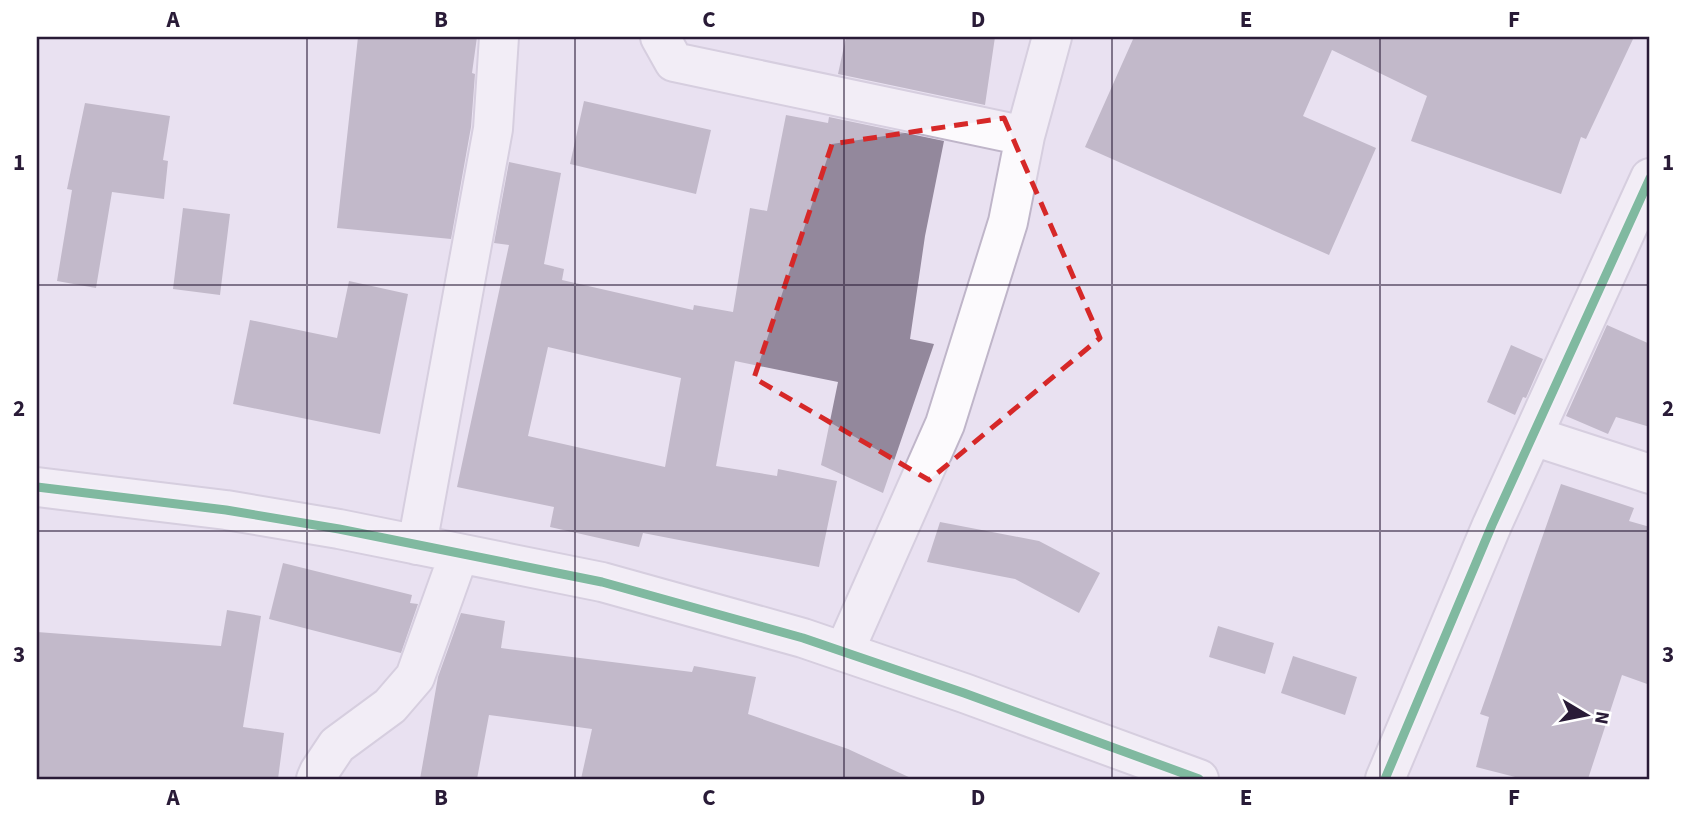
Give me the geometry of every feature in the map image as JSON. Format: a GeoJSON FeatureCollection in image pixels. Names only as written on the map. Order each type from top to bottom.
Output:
{"type":"FeatureCollection","features":[{"type":"Feature","properties":{"kind":"street"},"geometry":{"type":"LineString","coordinates":[[417,545],[493,129],[499,37]]}},
{"type":"Feature","properties":{"kind":"street"},"geometry":{"type":"LineString","coordinates":[[660,37],[674,62],[1025,136]]}},
{"type":"Feature","properties":{"kind":"street"},"geometry":{"type":"LineString","coordinates":[[844,652],[945,424],[1008,222],[1025,136],[1052,37]]}},
{"type":"Feature","properties":{"kind":"street"},"geometry":{"type":"LineString","coordinates":[[1385,779],[1492,524],[1650,178]]}},
{"type":"Feature","properties":{"kind":"street"},"geometry":{"type":"LineString","coordinates":[[1533,436],[1650,474]]}},
{"type":"Feature","properties":{"kind":"street"},"geometry":{"type":"LineString","coordinates":[[37,487],[226,510],[602,582],[803,638],[964,693],[1199,779]]}},
{"type":"Feature","properties":{"kind":"street"},"geometry":{"type":"LineString","coordinates":[[316,779],[337,745],[390,706],[415,677],[459,554]]}},
{"type":"Feature","properties":{"kind":"highlighted area"},"geometry":{"type":"Polygon","coordinates":[[[1004,118],[1100,338],[929,480],[754,378],[832,144],[1004,118]]]}},
{"type":"Feature","properties":{"kind":"building"},"geometry":{"type":"Polygon","coordinates":[[[358,37],[477,37],[472,73],[475,74],[471,127],[451,239],[337,228],[358,37]]]}},
{"type":"Feature","properties":{"kind":"building"},"geometry":{"type":"Polygon","coordinates":[[[846,37],[995,37],[985,105],[838,74],[846,37]]]}},
{"type":"Feature","properties":{"kind":"building"},"geometry":{"type":"Polygon","coordinates":[[[1134,37],[1634,37],[1586,139],[1581,137],[1561,194],[1411,141],[1427,96],[1332,50],[1303,116],[1376,148],[1329,255],[1085,147],[1134,37]]]}},
{"type":"Feature","properties":{"kind":"building"},"geometry":{"type":"Polygon","coordinates":[[[584,101],[711,130],[696,194],[570,164],[584,101]]]}},
{"type":"Feature","properties":{"kind":"building"},"geometry":{"type":"Polygon","coordinates":[[[85,103],[170,116],[163,160],[168,161],[164,199],[112,192],[96,288],[57,281],[72,190],[67,189],[85,103]]]}},
{"type":"Feature","properties":{"kind":"building"},"geometry":{"type":"Polygon","coordinates":[[[786,115],[828,123],[829,117],[944,141],[925,236],[910,339],[934,344],[883,493],[821,465],[838,382],[735,361],[716,466],[777,476],[778,469],[837,481],[819,567],[643,533],[639,547],[550,527],[554,507],[457,487],[509,245],[494,243],[509,162],[561,173],[544,264],[564,269],[562,280],[693,310],[694,305],[733,312],[750,208],[767,211],[786,115]],[[548,347],[528,436],[665,467],[681,378],[548,347]]]}},
{"type":"Feature","properties":{"kind":"building"},"geometry":{"type":"Polygon","coordinates":[[[183,208],[230,214],[220,295],[173,289],[183,208]]]}},
{"type":"Feature","properties":{"kind":"building"},"geometry":{"type":"Polygon","coordinates":[[[349,281],[408,294],[380,434],[233,404],[250,320],[337,338],[349,281]]]}},
{"type":"Feature","properties":{"kind":"building"},"geometry":{"type":"Polygon","coordinates":[[[1607,325],[1650,344],[1650,427],[1616,417],[1608,434],[1566,416],[1607,325]]]}},
{"type":"Feature","properties":{"kind":"building"},"geometry":{"type":"Polygon","coordinates":[[[1511,345],[1543,359],[1526,398],[1523,397],[1515,415],[1487,402],[1511,345]]]}},
{"type":"Feature","properties":{"kind":"building"},"geometry":{"type":"Polygon","coordinates":[[[1561,484],[1634,508],[1629,521],[1650,527],[1650,685],[1622,675],[1588,779],[1523,779],[1476,767],[1489,717],[1480,714],[1561,484]]]}},
{"type":"Feature","properties":{"kind":"building"},"geometry":{"type":"Polygon","coordinates":[[[940,522],[1039,541],[1100,573],[1079,613],[1015,579],[927,562],[940,522]]]}},
{"type":"Feature","properties":{"kind":"building"},"geometry":{"type":"Polygon","coordinates":[[[283,563],[412,595],[410,603],[418,604],[401,653],[269,619],[283,563]]]}},
{"type":"Feature","properties":{"kind":"building"},"geometry":{"type":"Polygon","coordinates":[[[227,610],[261,616],[243,727],[284,733],[278,779],[37,779],[37,632],[221,646],[227,610]]]}},
{"type":"Feature","properties":{"kind":"building"},"geometry":{"type":"Polygon","coordinates":[[[461,613],[505,621],[501,648],[692,672],[694,666],[756,677],[748,714],[848,749],[913,779],[581,779],[592,729],[489,715],[477,779],[420,779],[438,677],[461,613]]]}},
{"type":"Feature","properties":{"kind":"building"},"geometry":{"type":"Polygon","coordinates":[[[1218,626],[1274,643],[1265,674],[1209,657],[1218,626]]]}},
{"type":"Feature","properties":{"kind":"building"},"geometry":{"type":"Polygon","coordinates":[[[1293,656],[1357,677],[1345,715],[1281,693],[1293,656]]]}},
{"type":"Feature","properties":{"kind":"cycle path"},"geometry":{"type":"LineString","coordinates":[[1385,779],[1492,525],[1650,178]]}},
{"type":"Feature","properties":{"kind":"cycle path"},"geometry":{"type":"LineString","coordinates":[[37,487],[226,510],[339,529],[602,582],[803,638],[964,693],[1199,779]]}}]}
